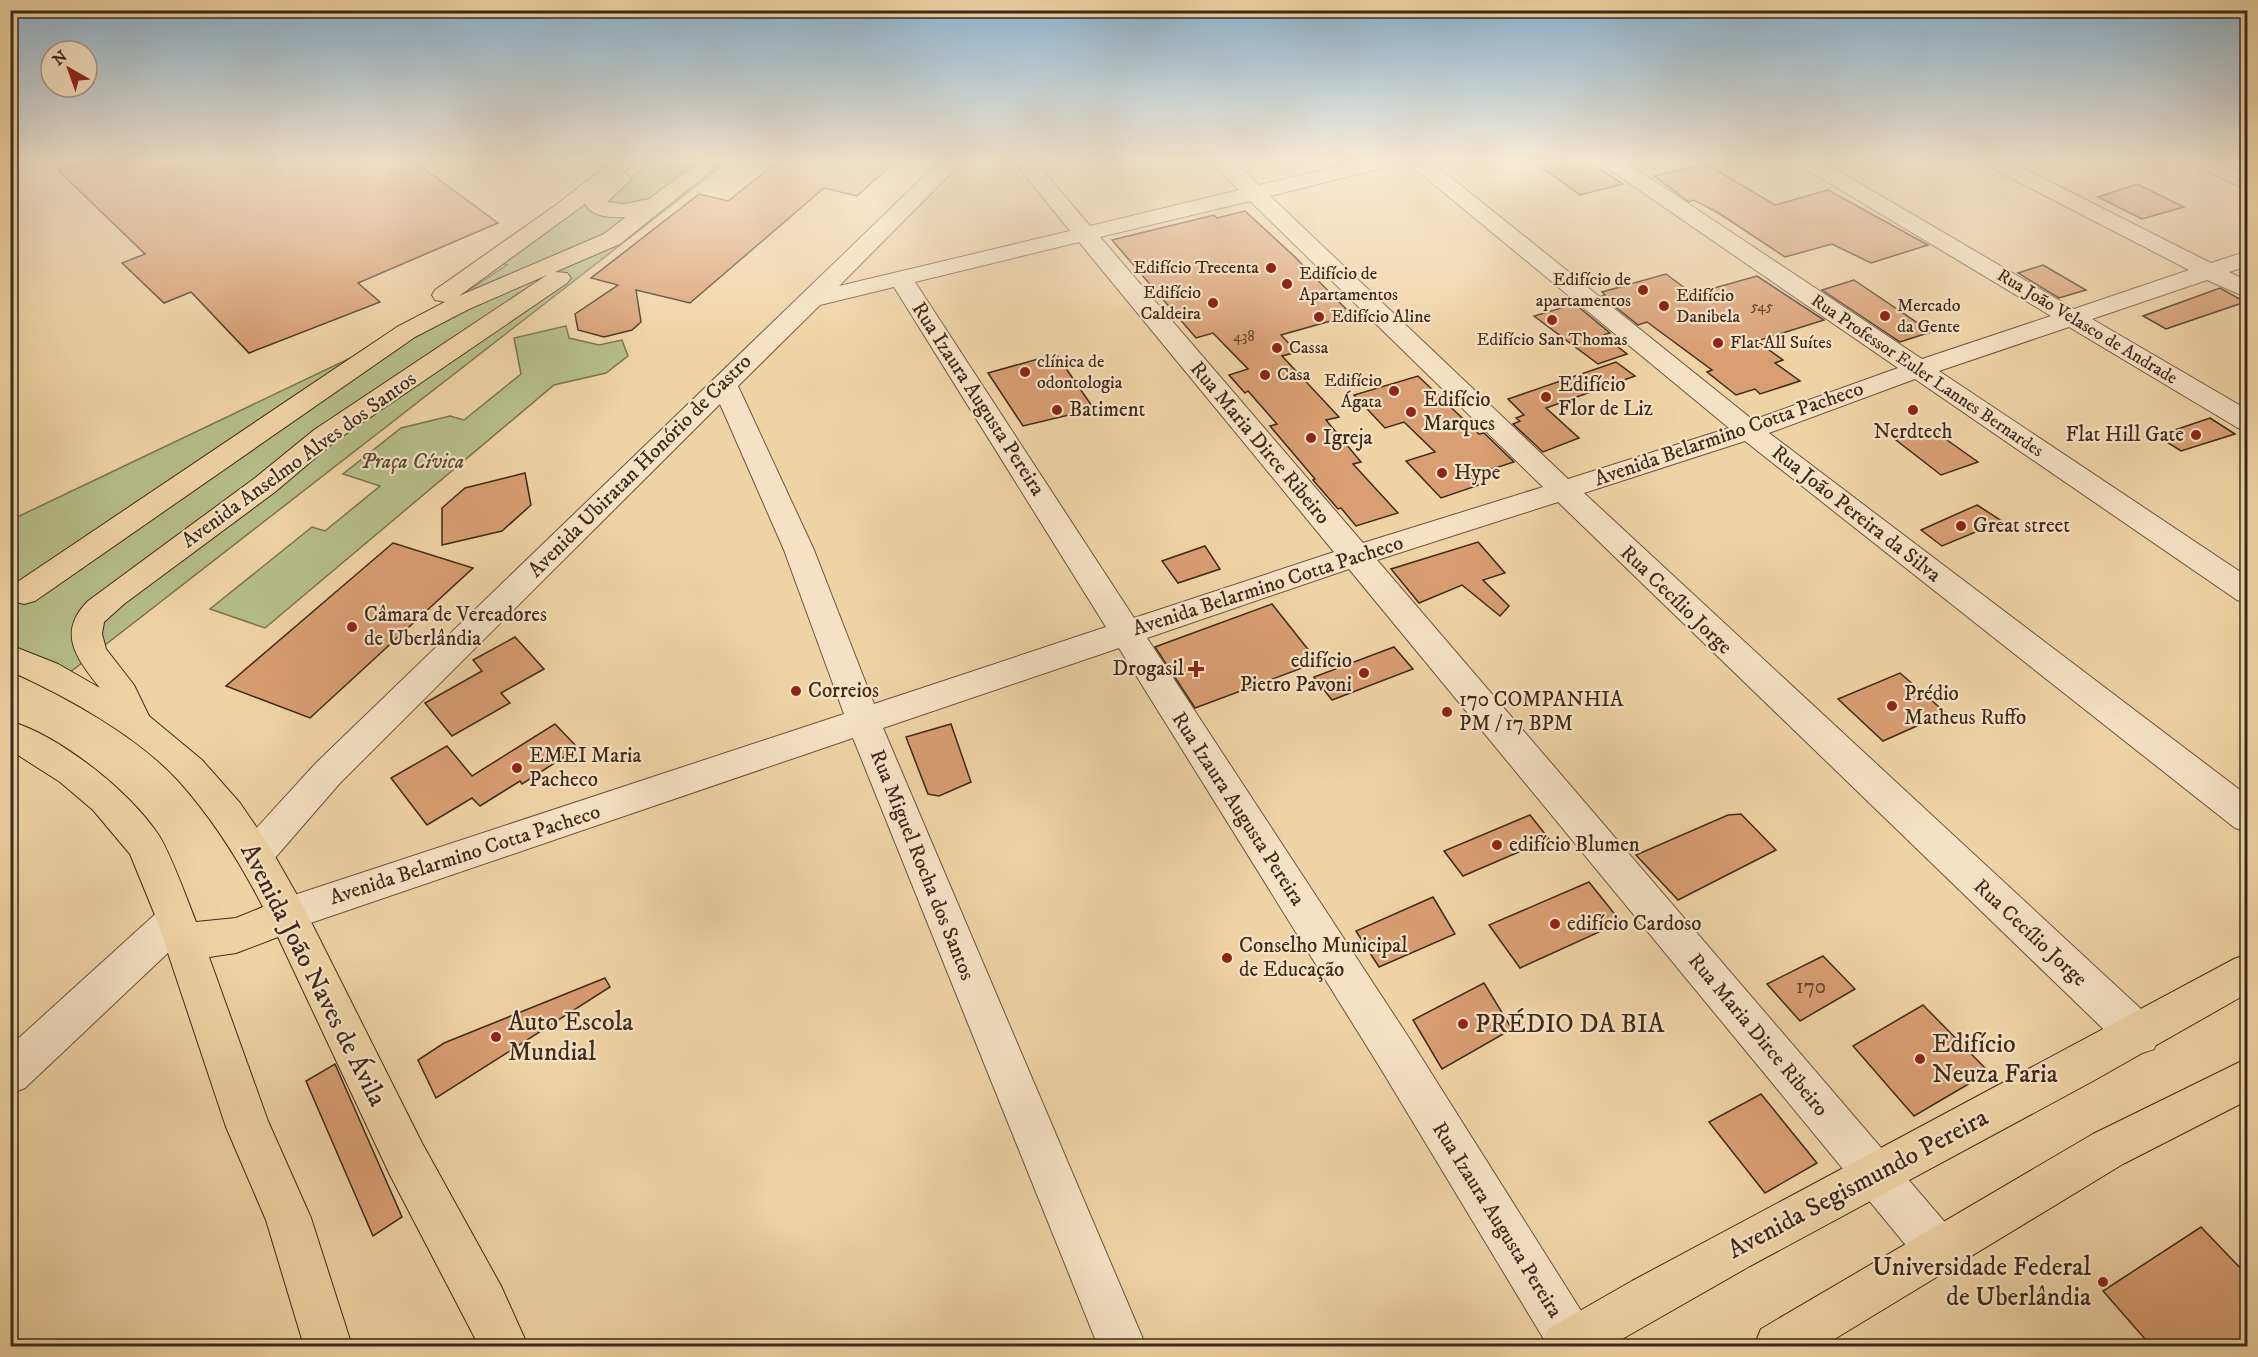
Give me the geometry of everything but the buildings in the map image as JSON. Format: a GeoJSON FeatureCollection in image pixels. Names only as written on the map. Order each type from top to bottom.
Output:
{"type":"FeatureCollection","features":[{"type":"Feature","properties":{"kind":"main road"},"geometry":{"type":"LineString","coordinates":[[15,585],[228,426],[416,302],[544,222]]}},
{"type":"Feature","properties":{"kind":"main road"},"geometry":{"type":"LineString","coordinates":[[15,585],[406,333],[460,304],[612,239],[633,222]]}},
{"type":"Feature","properties":{"kind":"main road","name":"Avenida Anselmo Alves dos Santos"},"geometry":{"type":"LineString","coordinates":[[135,724],[122,694],[97,663],[90,646],[88,623],[99,609],[120,590],[264,485],[324,436],[577,266],[612,239]]}},
{"type":"Feature","properties":{"kind":"main road","name":"Avenida João Naves de Ávila"},"geometry":{"type":"LineString","coordinates":[[10,657],[53,677],[135,724],[190,770],[227,814],[255,855],[287,914],[406,1159],[484,1303],[504,1347]]}},
{"type":"Feature","properties":{"kind":"main road"},"geometry":{"type":"LineString","coordinates":[[10,734],[33,745],[72,772],[106,800],[145,844],[160,876],[248,1127],[288,1218],[328,1347]]}},
{"type":"Feature","properties":{"kind":"main road"},"geometry":{"type":"LineString","coordinates":[[179,929],[210,941],[232,938],[287,914]]}},
{"type":"Feature","properties":{"kind":"main road","name":"Avenida Segismundo Pereira"},"geometry":{"type":"LineString","coordinates":[[1569,1344],[1874,1173],[2139,1035],[2247,972]]}},
{"type":"Feature","properties":{"kind":"main road"},"geometry":{"type":"LineString","coordinates":[[1778,1347],[2108,1149],[2247,1078]]}},
{"type":"Feature","properties":{"kind":"street","name":"Avenida Ubiratan Honório de Castro"},"geometry":{"type":"LineString","coordinates":[[255,855],[328,773],[888,222]]}},
{"type":"Feature","properties":{"kind":"street","name":"Rua Maria Dirce Ribeiro"},"geometry":{"type":"LineString","coordinates":[[1076,222],[1939,1250]]}},
{"type":"Feature","properties":{"kind":"street"},"geometry":{"type":"LineString","coordinates":[[808,300],[1135,222]]}},
{"type":"Feature","properties":{"kind":"street","name":"Rua Cecílio Jorge"},"geometry":{"type":"LineString","coordinates":[[1285,222],[1435,364],[1561,490],[2139,1035]]}},
{"type":"Feature","properties":{"kind":"street","name":"Rua João Pereira da Silva"},"geometry":{"type":"LineString","coordinates":[[1493,222],[1749,431],[2247,817]]}},
{"type":"Feature","properties":{"kind":"street","name":"Rua Professor Euler Lannes Bernardes"},"geometry":{"type":"LineString","coordinates":[[1700,222],[2247,592]]}},
{"type":"Feature","properties":{"kind":"street","name":"Rua João Velasco de Andrade"},"geometry":{"type":"LineString","coordinates":[[1910,222],[2247,422]]}},
{"type":"Feature","properties":{"kind":"street"},"geometry":{"type":"LineString","coordinates":[[2113,222],[2247,291]]}},
{"type":"Feature","properties":{"kind":"street","name":"Avenida Belarmino Cotta Pacheco"},"geometry":{"type":"LineString","coordinates":[[287,914],[1355,556],[1749,431],[1916,370],[2247,258]]}},
{"type":"Feature","properties":{"kind":"street","name":"Rua Izaura Augusta Pereira"},"geometry":{"type":"LineString","coordinates":[[900,278],[1396,1055],[1550,1308],[1569,1344]]}},
{"type":"Feature","properties":{"kind":"street","name":"Rua Miguel Rocha dos Santos"},"geometry":{"type":"LineString","coordinates":[[724,383],[799,550],[864,722],[1122,1347]]}},
{"type":"Feature","properties":{"kind":"street"},"geometry":{"type":"LineString","coordinates":[[10,1074],[179,929]]}},
{"type":"Feature","properties":{"kind":"green space"},"geometry":{"type":"Polygon","coordinates":[[[557,222],[649,222],[69,673],[11,653],[11,520],[407,331],[507,265],[500,262],[557,222]]]}},
{"type":"Feature","properties":{"kind":"green space","name":"Praça Cívica"},"geometry":{"type":"Polygon","coordinates":[[[566,326],[569,338],[599,345],[622,340],[628,356],[606,373],[554,385],[265,628],[210,609],[312,527],[325,531],[380,486],[343,474],[401,428],[450,416],[464,420],[521,374],[514,338],[566,326]]]}},
{"type":"Feature","properties":{"kind":"place","name":"Edifício Trecenta"},"geometry":{"type":"Point","coordinates":[1271,268]}},
{"type":"Feature","properties":{"kind":"place","name":"Edifício de Apartamentos"},"geometry":{"type":"Point","coordinates":[1287,284]}},
{"type":"Feature","properties":{"kind":"place","name":"Edifício de apartamentos"},"geometry":{"type":"Point","coordinates":[1643,290]}},
{"type":"Feature","properties":{"kind":"place","name":"Edifício Caldeira"},"geometry":{"type":"Point","coordinates":[1213,303]}},
{"type":"Feature","properties":{"kind":"place","name":"Edifício Danibela"},"geometry":{"type":"Point","coordinates":[1664,306]}},
{"type":"Feature","properties":{"kind":"place","name":"Mercado da Gente"},"geometry":{"type":"Point","coordinates":[1885,316]}},
{"type":"Feature","properties":{"kind":"place","name":"Edifício Aline"},"geometry":{"type":"Point","coordinates":[1319,317]}},
{"type":"Feature","properties":{"kind":"place","name":"Edifício San Thomas"},"geometry":{"type":"Point","coordinates":[1552,320]}},
{"type":"Feature","properties":{"kind":"place","name":"Flat All Suítes"},"geometry":{"type":"Point","coordinates":[1718,343]}},
{"type":"Feature","properties":{"kind":"place","name":"Cassa"},"geometry":{"type":"Point","coordinates":[1277,348]}},
{"type":"Feature","properties":{"kind":"place","name":"clínica de odontologia"},"geometry":{"type":"Point","coordinates":[1025,372]}},
{"type":"Feature","properties":{"kind":"place","name":"Casa"},"geometry":{"type":"Point","coordinates":[1265,375]}},
{"type":"Feature","properties":{"kind":"place","name":"Edifício Ágata"},"geometry":{"type":"Point","coordinates":[1394,391]}},
{"type":"Feature","properties":{"kind":"place","name":"Edifício Flor de Liz"},"geometry":{"type":"Point","coordinates":[1546,397]}},
{"type":"Feature","properties":{"kind":"place","name":"Batiment"},"geometry":{"type":"Point","coordinates":[1057,410]}},
{"type":"Feature","properties":{"kind":"place","name":"Nerdtech"},"geometry":{"type":"Point","coordinates":[1913,410]}},
{"type":"Feature","properties":{"kind":"place","name":"Edifício Marques"},"geometry":{"type":"Point","coordinates":[1411,412]}},
{"type":"Feature","properties":{"kind":"place","name":"Flat Hill Gate"},"geometry":{"type":"Point","coordinates":[2196,435]}},
{"type":"Feature","properties":{"kind":"place","name":"Igreja"},"geometry":{"type":"Point","coordinates":[1311,438]}},
{"type":"Feature","properties":{"kind":"place","name":"Hype"},"geometry":{"type":"Point","coordinates":[1442,473]}},
{"type":"Feature","properties":{"kind":"place","name":"Great street"},"geometry":{"type":"Point","coordinates":[1961,526]}},
{"type":"Feature","properties":{"kind":"place","name":"Câmara de Vereadores de Uberlândia"},"geometry":{"type":"Point","coordinates":[352,627]}},
{"type":"Feature","properties":{"kind":"place","name":"Drogasil"},"geometry":{"type":"Point","coordinates":[1196,669]}},
{"type":"Feature","properties":{"kind":"place","name":"edifício Pietro Pavoni"},"geometry":{"type":"Point","coordinates":[1364,673]}},
{"type":"Feature","properties":{"kind":"place","name":"Correios"},"geometry":{"type":"Point","coordinates":[796,691]}},
{"type":"Feature","properties":{"kind":"place","name":"Prédio Matheus Ruffo"},"geometry":{"type":"Point","coordinates":[1892,706]}},
{"type":"Feature","properties":{"kind":"place","name":"170 COMPANHIA PM / 17 BPM"},"geometry":{"type":"Point","coordinates":[1447,712]}},
{"type":"Feature","properties":{"kind":"place","name":"EMEI Maria Pacheco"},"geometry":{"type":"Point","coordinates":[517,768]}},
{"type":"Feature","properties":{"kind":"place","name":"edifício Blumen"},"geometry":{"type":"Point","coordinates":[1497,845]}},
{"type":"Feature","properties":{"kind":"place","name":"edifício Cardoso"},"geometry":{"type":"Point","coordinates":[1555,924]}},
{"type":"Feature","properties":{"kind":"place","name":"Conselho Municipal de Educação"},"geometry":{"type":"Point","coordinates":[1227,958]}},
{"type":"Feature","properties":{"kind":"place","name":"PRÉDIO DA BIA"},"geometry":{"type":"Point","coordinates":[1463,1024]}},
{"type":"Feature","properties":{"kind":"place","name":"Auto Escola Mundial"},"geometry":{"type":"Point","coordinates":[496,1037]}},
{"type":"Feature","properties":{"kind":"place","name":"Edifício Neuza Faria"},"geometry":{"type":"Point","coordinates":[1920,1059]}},
{"type":"Feature","properties":{"kind":"place","name":"Universidade Federal de Uberlândia"},"geometry":{"type":"Point","coordinates":[2103,1282]}}]}
